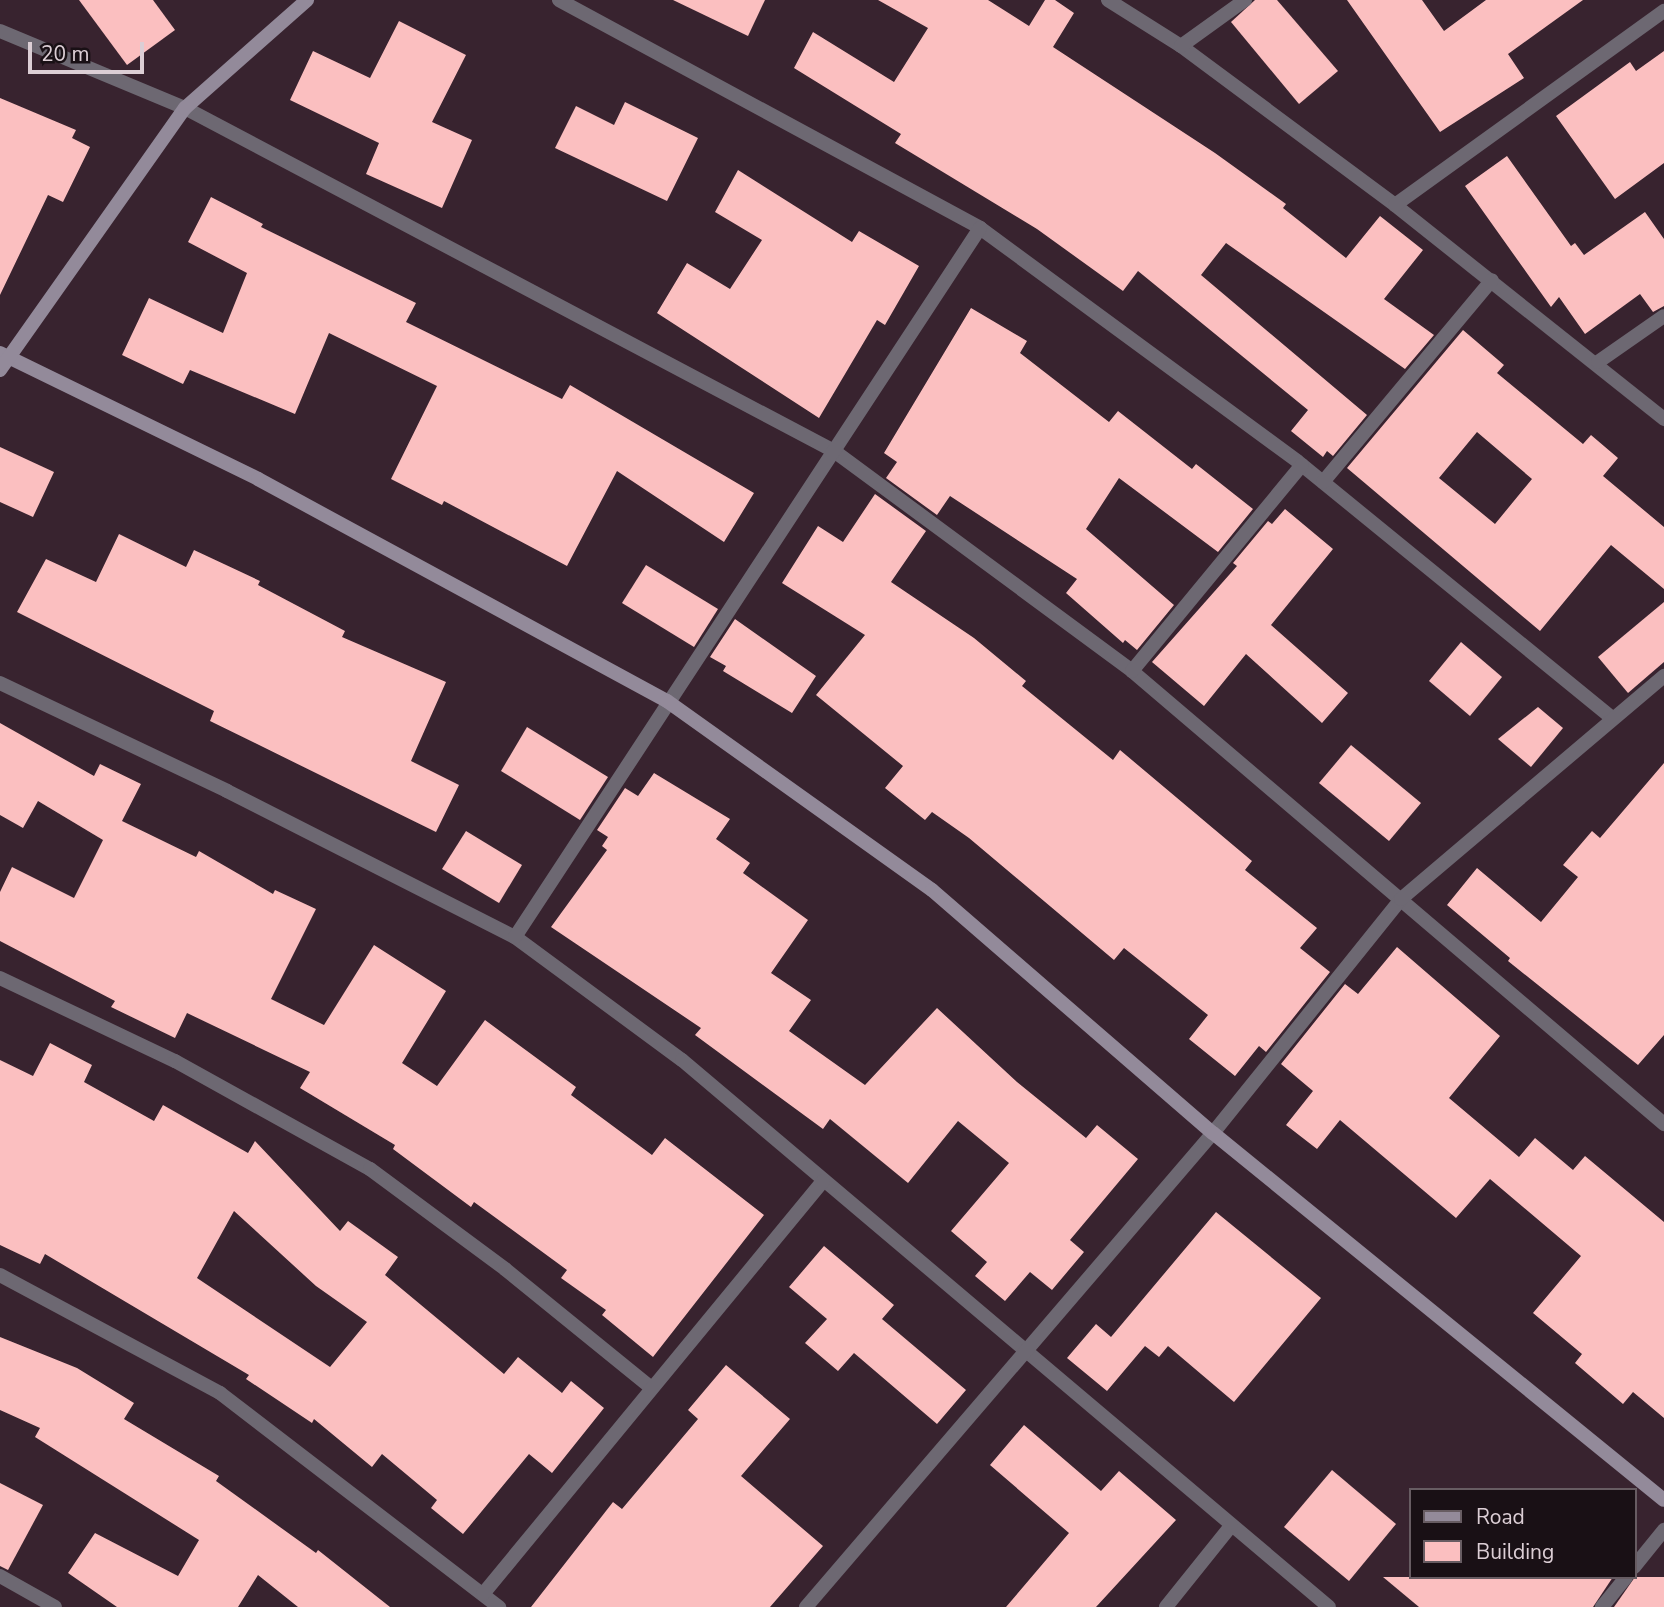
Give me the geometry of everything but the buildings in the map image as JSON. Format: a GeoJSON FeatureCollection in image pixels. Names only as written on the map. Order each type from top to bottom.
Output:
{"type":"FeatureCollection","features":[{"type":"Feature","properties":{"kind":"street"},"geometry":{"type":"LineString","coordinates":[[0,370],[4,355],[185,107],[307,0]]}},
{"type":"Feature","properties":{"kind":"street"},"geometry":{"type":"LineString","coordinates":[[559,0],[980,228],[1323,482],[1612,718]]}},
{"type":"Feature","properties":{"kind":"street"},"geometry":{"type":"LineString","coordinates":[[1108,0],[1181,46],[1395,205],[1598,362],[1664,419]]}},
{"type":"Feature","properties":{"kind":"street"},"geometry":{"type":"LineString","coordinates":[[1181,46],[1245,0]]}},
{"type":"Feature","properties":{"kind":"street"},"geometry":{"type":"LineString","coordinates":[[1395,205],[1664,11]]}},
{"type":"Feature","properties":{"kind":"street"},"geometry":{"type":"LineString","coordinates":[[0,31],[185,107],[834,451],[1132,671],[1664,1124]]}},
{"type":"Feature","properties":{"kind":"street"},"geometry":{"type":"LineString","coordinates":[[515,937],[667,701],[980,228]]}},
{"type":"Feature","properties":{"kind":"street"},"geometry":{"type":"LineString","coordinates":[[1323,482],[1492,280]]}},
{"type":"Feature","properties":{"kind":"street"},"geometry":{"type":"LineString","coordinates":[[1598,362],[1664,316]]}},
{"type":"Feature","properties":{"kind":"street"},"geometry":{"type":"LineString","coordinates":[[4,355],[258,479],[667,701],[932,890],[1213,1133],[1664,1500]]}},
{"type":"Feature","properties":{"kind":"street"},"geometry":{"type":"LineString","coordinates":[[1132,671],[1302,466]]}},
{"type":"Feature","properties":{"kind":"street"},"geometry":{"type":"LineString","coordinates":[[806,1607],[1213,1133],[1401,899],[1664,676]]}},
{"type":"Feature","properties":{"kind":"street"},"geometry":{"type":"LineString","coordinates":[[0,682],[515,937],[682,1060],[823,1181],[1027,1348],[1231,1526],[1329,1607]]}},
{"type":"Feature","properties":{"kind":"street"},"geometry":{"type":"LineString","coordinates":[[0,978],[175,1061],[370,1169],[505,1269],[650,1387]]}},
{"type":"Feature","properties":{"kind":"street"},"geometry":{"type":"LineString","coordinates":[[483,1594],[650,1387],[823,1181]]}},
{"type":"Feature","properties":{"kind":"street"},"geometry":{"type":"LineString","coordinates":[[0,1275],[220,1393],[499,1607]]}},
{"type":"Feature","properties":{"kind":"street"},"geometry":{"type":"LineString","coordinates":[[1166,1607],[1231,1526]]}},
{"type":"Feature","properties":{"kind":"street"},"geometry":{"type":"LineString","coordinates":[[1636,1565],[1664,1530]]}},
{"type":"Feature","properties":{"kind":"street"},"geometry":{"type":"LineString","coordinates":[[0,1576],[55,1607]]}},
{"type":"Feature","properties":{"kind":"street"},"geometry":{"type":"LineString","coordinates":[[1602,1607],[1624,1579]]}}]}
